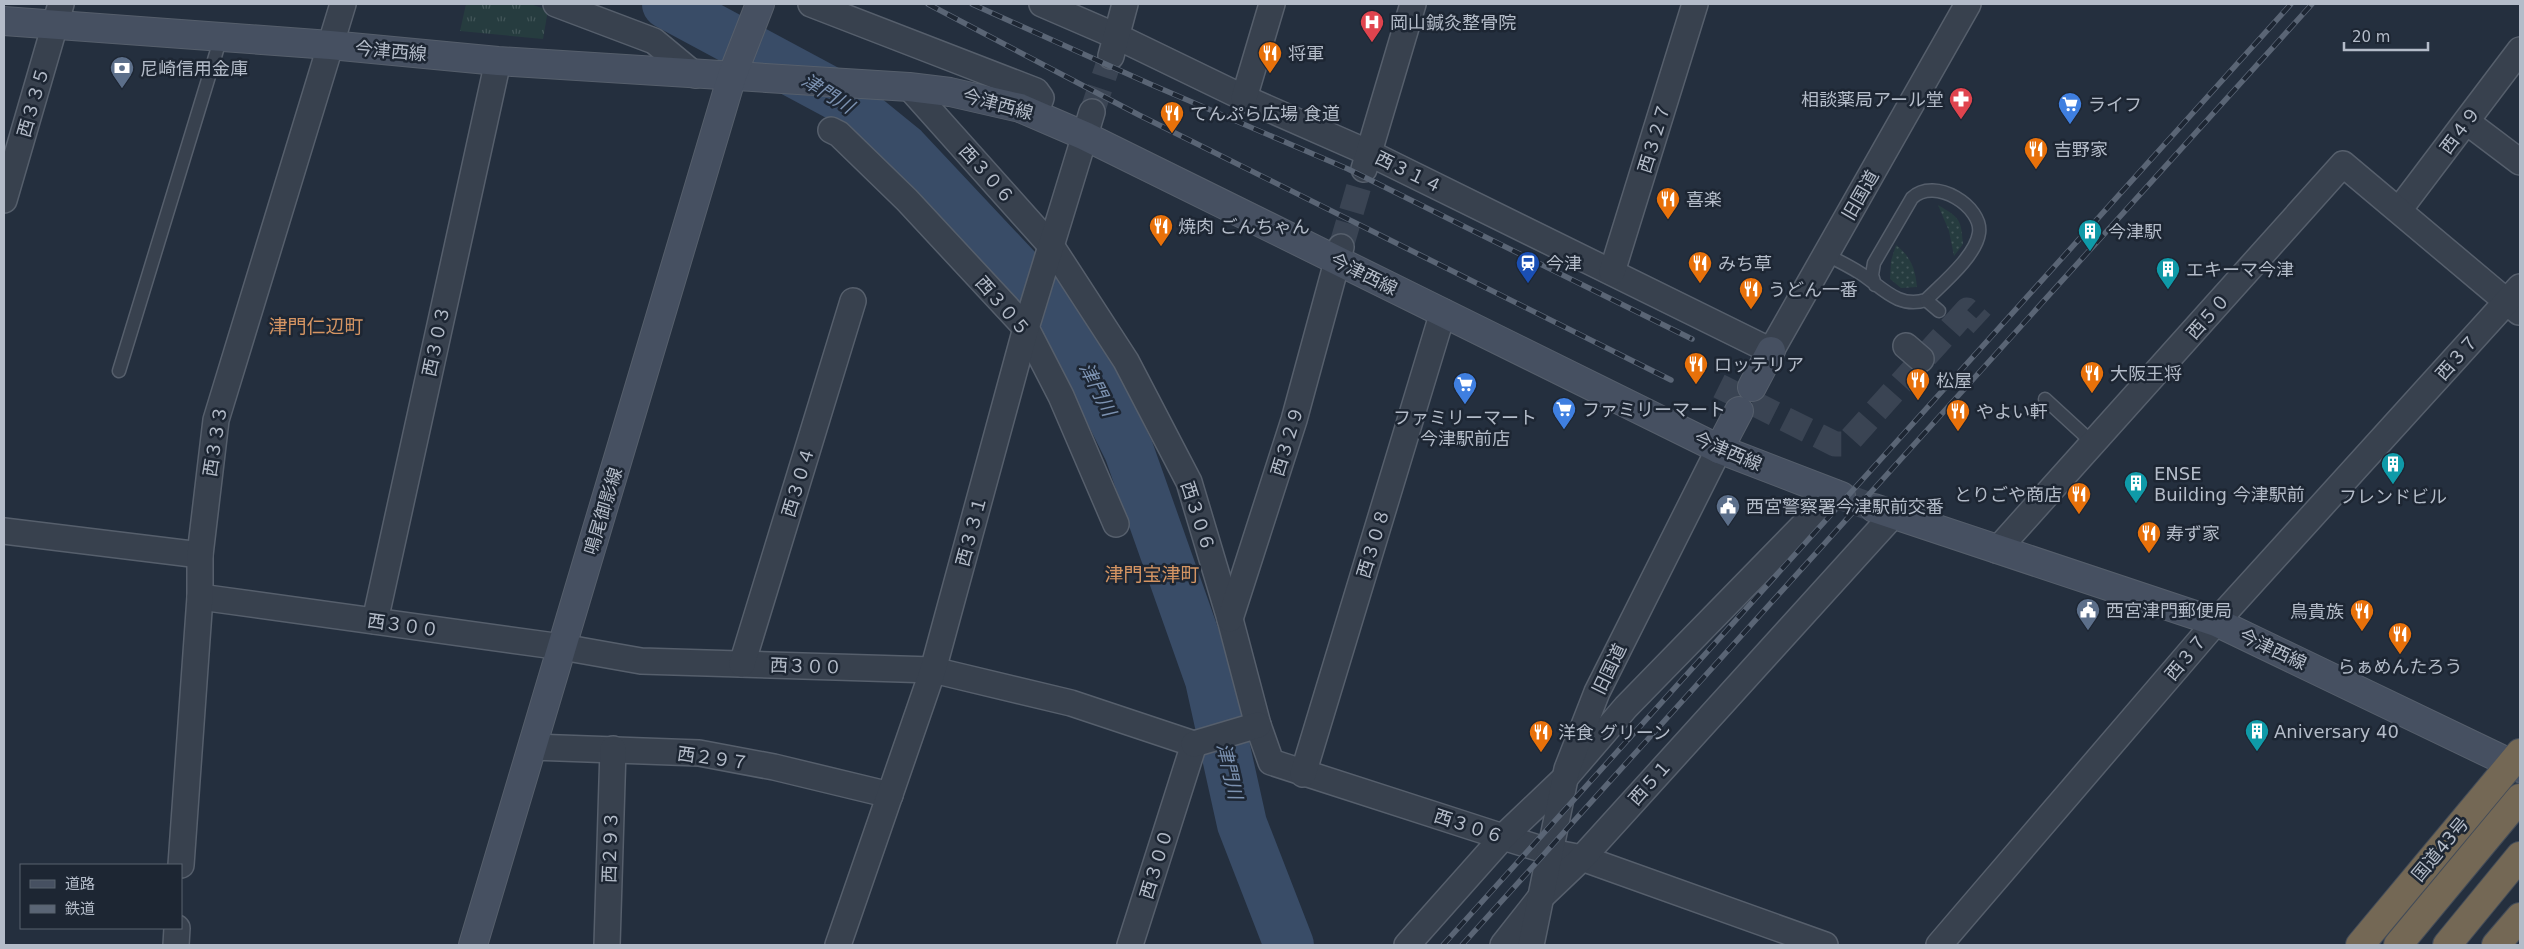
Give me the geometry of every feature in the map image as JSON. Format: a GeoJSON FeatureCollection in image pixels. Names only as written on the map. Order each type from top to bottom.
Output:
{"type":"FeatureCollection","features":[{"type":"Feature","properties":{"kind":"highway","name":"国道43号"},"geometry":{"type":"LineString","coordinates":[[2360,945],[2518,761]]}},
{"type":"Feature","properties":{"kind":"highway"},"geometry":{"type":"LineString","coordinates":[[2398,945],[2520,798]]}},
{"type":"Feature","properties":{"kind":"highway"},"geometry":{"type":"LineString","coordinates":[[2447,945],[2520,856]]}},
{"type":"Feature","properties":{"kind":"highway"},"geometry":{"type":"LineString","coordinates":[[2501,944],[2520,917]]}},
{"type":"Feature","properties":{"kind":"street","name":"西３３３"},"geometry":{"type":"LineString","coordinates":[[181,864],[200,597],[200,555],[216,420],[343,4]]}},
{"type":"Feature","properties":{"kind":"street"},"geometry":{"type":"LineString","coordinates":[[556,4],[654,41],[695,75]]}},
{"type":"Feature","properties":{"kind":"street"},"geometry":{"type":"LineString","coordinates":[[811,4],[1036,91],[1041,98],[1035,113]]}},
{"type":"Feature","properties":{"kind":"street","name":"西３１４"},"geometry":{"type":"LineString","coordinates":[[1042,4],[1113,46],[1244,98],[1367,161],[1612,272],[1771,351]]}},
{"type":"Feature","properties":{"kind":"street"},"geometry":{"type":"LineString","coordinates":[[1113,46],[1126,4]]}},
{"type":"Feature","properties":{"kind":"street"},"geometry":{"type":"LineString","coordinates":[[1244,98],[1272,4]]}},
{"type":"Feature","properties":{"kind":"street"},"geometry":{"type":"LineString","coordinates":[[1367,161],[1414,4]]}},
{"type":"Feature","properties":{"kind":"street","name":"西３２７"},"geometry":{"type":"LineString","coordinates":[[1612,272],[1695,4]]}},
{"type":"Feature","properties":{"kind":"street","name":"旧国道"},"geometry":{"type":"LineString","coordinates":[[1752,387],[1825,254],[1968,4]]}},
{"type":"Feature","properties":{"kind":"street","name":"鳴尾御影線"},"geometry":{"type":"LineString","coordinates":[[473,945],[734,70],[759,8]]}},
{"type":"Feature","properties":{"kind":"street","name":"今津西線"},"geometry":{"type":"LineString","coordinates":[[4,22],[58,15],[221,37],[498,61],[695,75],[734,70],[778,78],[909,87],[997,102],[1035,113],[1088,124],[1339,254],[1443,312],[1719,449],[1838,495]]}},
{"type":"Feature","properties":{"kind":"street","name":"西３３５"},"geometry":{"type":"LineString","coordinates":[[4,200],[58,15]]}},
{"type":"Feature","properties":{"kind":"street","name":"西４９"},"geometry":{"type":"LineString","coordinates":[[2399,210],[2520,50]]}},
{"type":"Feature","properties":{"kind":"street","name":"西３０３"},"geometry":{"type":"LineString","coordinates":[[375,621],[498,61]]}},
{"type":"Feature","properties":{"kind":"street","name":"西３０６"},"geometry":{"type":"LineString","coordinates":[[909,87],[1050,255],[1126,360],[1189,482],[1230,619],[1258,725],[1271,762],[1303,774],[1551,852],[1582,858]]}},
{"type":"Feature","properties":{"kind":"street"},"geometry":{"type":"LineString","coordinates":[[2467,122],[2520,162]]}},
{"type":"Feature","properties":{"kind":"street","name":"西３３１"},"geometry":{"type":"LineString","coordinates":[[838,945],[933,670],[1026,328],[1050,255],[1088,124]]}},
{"type":"Feature","properties":{"kind":"street","name":"西３０５"},"geometry":{"type":"LineString","coordinates":[[831,130],[838,134],[907,200],[1026,328],[1061,396],[1116,524]]}},
{"type":"Feature","properties":{"kind":"street","name":"西５０"},"geometry":{"type":"LineString","coordinates":[[1998,550],[2343,164],[2399,210],[2516,300]]}},
{"type":"Feature","properties":{"kind":"street","name":"西３２９"},"geometry":{"type":"LineString","coordinates":[[1230,619],[1294,420],[1339,254]]}},
{"type":"Feature","properties":{"kind":"street","name":"西３７"},"geometry":{"type":"LineString","coordinates":[[1939,945],[2216,622],[2516,300]]}},
{"type":"Feature","properties":{"kind":"street","name":"西３０４"},"geometry":{"type":"LineString","coordinates":[[742,664],[853,301]]}},
{"type":"Feature","properties":{"kind":"street","name":"西３０８"},"geometry":{"type":"LineString","coordinates":[[1303,774],[1443,312]]}},
{"type":"Feature","properties":{"kind":"street","name":"旧国道"},"geometry":{"type":"LineString","coordinates":[[1515,941],[1540,898],[1565,778],[1597,692],[1739,411]]}},
{"type":"Feature","properties":{"kind":"street"},"geometry":{"type":"LineString","coordinates":[[1407,945],[1503,837],[1565,778],[1626,707],[1838,495]]}},
{"type":"Feature","properties":{"kind":"street","name":"今津西線"},"geometry":{"type":"LineString","coordinates":[[1884,511],[2216,622],[2518,761]]}},
{"type":"Feature","properties":{"kind":"street","name":"西５１"},"geometry":{"type":"LineString","coordinates":[[1540,898],[1582,858],[1884,511]]}},
{"type":"Feature","properties":{"kind":"street"},"geometry":{"type":"LineString","coordinates":[[4,531],[200,555]]}},
{"type":"Feature","properties":{"kind":"street","name":"西３００"},"geometry":{"type":"LineString","coordinates":[[200,597],[562,647],[641,660],[933,670],[1071,704],[1194,744],[1130,945]]}},
{"type":"Feature","properties":{"kind":"street"},"geometry":{"type":"LineString","coordinates":[[1194,744],[1258,725]]}},
{"type":"Feature","properties":{"kind":"street","name":"西２９７"},"geometry":{"type":"LineString","coordinates":[[532,747],[699,753],[774,767],[890,795]]}},
{"type":"Feature","properties":{"kind":"street","name":"西２９３"},"geometry":{"type":"LineString","coordinates":[[606,945],[612,749]]}},
{"type":"Feature","properties":{"kind":"street"},"geometry":{"type":"LineString","coordinates":[[1582,858],[1825,945]]}},
{"type":"Feature","properties":{"kind":"street"},"geometry":{"type":"LineString","coordinates":[[176,945],[177,929]]}},
{"type":"Feature","properties":{"kind":"street"},"geometry":{"type":"LineString","coordinates":[[1490,945],[1494,940],[1515,941]]}},
{"type":"Feature","properties":{"kind":"lane"},"geometry":{"type":"LineString","coordinates":[[119,371],[221,37]]}},
{"type":"Feature","properties":{"kind":"lane"},"geometry":{"type":"LineString","coordinates":[[1825,254],[1860,273],[1875,285],[1901,301],[1918,302],[1926,300],[1965,259],[1979,234],[1976,218],[1956,198],[1946,192],[1934,189],[1923,190],[1912,198],[1874,263],[1872,276],[1875,285]]}},
{"type":"Feature","properties":{"kind":"lane"},"geometry":{"type":"LineString","coordinates":[[1926,300],[1939,311]]}},
{"type":"Feature","properties":{"kind":"lane"},"geometry":{"type":"LineString","coordinates":[[2045,399],[2094,444]]}},
{"type":"Feature","properties":{"kind":"green space"},"geometry":{"type":"Polygon","coordinates":[[[466,4],[530,4],[548,10],[543,39],[460,31],[466,4]]]}},
{"type":"Feature","properties":{"kind":"green space"},"geometry":{"type":"Polygon","coordinates":[[[1938,205],[1955,216],[1960,224],[1963,244],[1954,256],[1949,231],[1938,205]]]}},
{"type":"Feature","properties":{"kind":"green space"},"geometry":{"type":"Polygon","coordinates":[[[1896,245],[1911,263],[1917,287],[1901,288],[1890,279],[1891,261],[1896,245]]]}},
{"type":"Feature","properties":{"kind":"waterway","name":"津門川"},"geometry":{"type":"LineString","coordinates":[[667,4],[840,97],[904,149],[1027,280],[1085,362],[1129,451],[1210,680],[1242,824],[1289,945]]}},
{"type":"Feature","properties":{"kind":"tunnel"},"geometry":{"type":"LineString","coordinates":[[1092,112],[1111,56]]}},
{"type":"Feature","properties":{"kind":"tunnel"},"geometry":{"type":"LineString","coordinates":[[1341,247],[1364,169]]}},
{"type":"Feature","properties":{"kind":"tunnel"},"geometry":{"type":"LineString","coordinates":[[1719,386],[1835,444],[1843,444],[1849,441],[1967,310],[1982,324]]}},
{"type":"Feature","properties":{"kind":"tunnel"},"geometry":{"type":"LineString","coordinates":[[1841,496],[1874,508]]}},
{"type":"Feature","properties":{"kind":"railway"},"geometry":{"type":"LineString","coordinates":[[928,4],[1139,115],[1671,380]]}},
{"type":"Feature","properties":{"kind":"railway"},"geometry":{"type":"LineString","coordinates":[[972,4],[1150,84],[1348,169],[1692,339]]}},
{"type":"Feature","properties":{"kind":"railway"},"geometry":{"type":"LineString","coordinates":[[1443,945],[2291,4]]}},
{"type":"Feature","properties":{"kind":"railway"},"geometry":{"type":"LineString","coordinates":[[1462,945],[2312,4]]}},
{"type":"Feature","properties":{"kind":"place","name":"岡山鍼灸整骨院"},"geometry":{"type":"Point","coordinates":[1372,43]}},
{"type":"Feature","properties":{"kind":"place","name":"将軍"},"geometry":{"type":"Point","coordinates":[1270,74]}},
{"type":"Feature","properties":{"kind":"place","name":"尼崎信用金庫"},"geometry":{"type":"Point","coordinates":[122,89]}},
{"type":"Feature","properties":{"kind":"place","name":"相談薬局アール堂"},"geometry":{"type":"Point","coordinates":[1961,120]}},
{"type":"Feature","properties":{"kind":"place","name":"ライフ"},"geometry":{"type":"Point","coordinates":[2070,125]}},
{"type":"Feature","properties":{"kind":"place","name":"てんぷら広場 食道"},"geometry":{"type":"Point","coordinates":[1172,134]}},
{"type":"Feature","properties":{"kind":"place","name":"吉野家"},"geometry":{"type":"Point","coordinates":[2036,170]}},
{"type":"Feature","properties":{"kind":"place","name":"喜楽"},"geometry":{"type":"Point","coordinates":[1668,220]}},
{"type":"Feature","properties":{"kind":"place","name":"焼肉 ごんちゃん"},"geometry":{"type":"Point","coordinates":[1161,247]}},
{"type":"Feature","properties":{"kind":"place","name":"今津駅"},"geometry":{"type":"Point","coordinates":[2090,252]}},
{"type":"Feature","properties":{"kind":"place","name":"今津"},"geometry":{"type":"Point","coordinates":[1528,284]}},
{"type":"Feature","properties":{"kind":"place","name":"みち草"},"geometry":{"type":"Point","coordinates":[1700,284]}},
{"type":"Feature","properties":{"kind":"place","name":"エキーマ今津"},"geometry":{"type":"Point","coordinates":[2168,290]}},
{"type":"Feature","properties":{"kind":"place","name":"うどん一番"},"geometry":{"type":"Point","coordinates":[1751,310]}},
{"type":"Feature","properties":{"kind":"place","name":"ロッテリア"},"geometry":{"type":"Point","coordinates":[1696,385]}},
{"type":"Feature","properties":{"kind":"place","name":"大阪王将"},"geometry":{"type":"Point","coordinates":[2092,394]}},
{"type":"Feature","properties":{"kind":"place","name":"松屋"},"geometry":{"type":"Point","coordinates":[1918,401]}},
{"type":"Feature","properties":{"kind":"place","name":"ファミリーマート 今津駅前店"},"geometry":{"type":"Point","coordinates":[1465,405]}},
{"type":"Feature","properties":{"kind":"place","name":"ファミリーマート"},"geometry":{"type":"Point","coordinates":[1564,430]}},
{"type":"Feature","properties":{"kind":"place","name":"やよい軒"},"geometry":{"type":"Point","coordinates":[1958,432]}},
{"type":"Feature","properties":{"kind":"place","name":"フレンドビル"},"geometry":{"type":"Point","coordinates":[2393,485]}},
{"type":"Feature","properties":{"kind":"place","name":"ENSE Building 今津駅前"},"geometry":{"type":"Point","coordinates":[2136,504]}},
{"type":"Feature","properties":{"kind":"place","name":"とりごや商店"},"geometry":{"type":"Point","coordinates":[2079,515]}},
{"type":"Feature","properties":{"kind":"place","name":"西宮警察署今津駅前交番"},"geometry":{"type":"Point","coordinates":[1728,527]}},
{"type":"Feature","properties":{"kind":"place","name":"寿ず家"},"geometry":{"type":"Point","coordinates":[2149,554]}},
{"type":"Feature","properties":{"kind":"place","name":"西宮津門郵便局"},"geometry":{"type":"Point","coordinates":[2088,631]}},
{"type":"Feature","properties":{"kind":"place","name":"鳥貴族"},"geometry":{"type":"Point","coordinates":[2362,632]}},
{"type":"Feature","properties":{"kind":"place","name":"らぁめんたろう"},"geometry":{"type":"Point","coordinates":[2400,655]}},
{"type":"Feature","properties":{"kind":"place","name":"Aniversary 40"},"geometry":{"type":"Point","coordinates":[2257,752]}},
{"type":"Feature","properties":{"kind":"place","name":"洋食 グリーン"},"geometry":{"type":"Point","coordinates":[1541,753]}},
{"type":"Feature","properties":{"kind":"district","name":"津門仁辺町"},"geometry":{"type":"Point","coordinates":[316,326]}},
{"type":"Feature","properties":{"kind":"district","name":"津門宝津町"},"geometry":{"type":"Point","coordinates":[1152,574]}}]}
